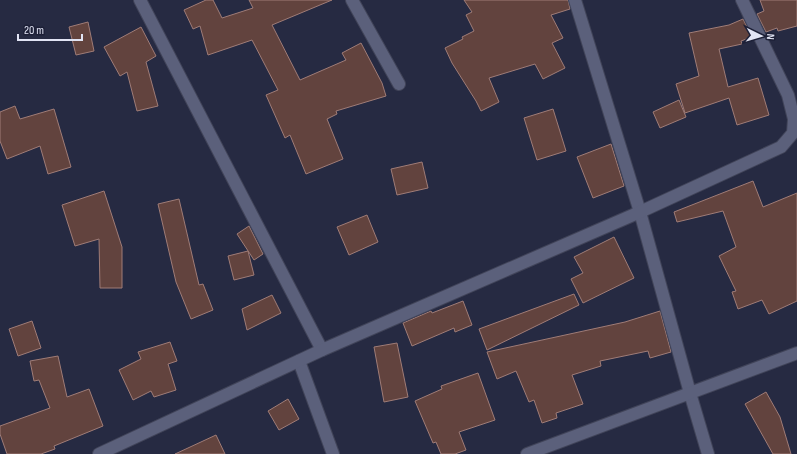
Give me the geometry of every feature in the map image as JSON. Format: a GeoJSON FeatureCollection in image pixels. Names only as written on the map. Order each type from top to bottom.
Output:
{"type":"FeatureCollection","features":[{"type":"Feature","properties":{"kind":"street"},"geometry":{"type":"LineString","coordinates":[[140,0],[322,350]]}},
{"type":"Feature","properties":{"kind":"street"},"geometry":{"type":"LineString","coordinates":[[352,0],[399,84]]}},
{"type":"Feature","properties":{"kind":"street"},"geometry":{"type":"LineString","coordinates":[[575,0],[640,212],[708,454]]}},
{"type":"Feature","properties":{"kind":"street"},"geometry":{"type":"LineString","coordinates":[[99,454],[322,350],[640,212],[781,147],[793,133],[794,119],[792,92],[742,0]]}},
{"type":"Feature","properties":{"kind":"street"},"geometry":{"type":"LineString","coordinates":[[527,454],[797,353]]}},
{"type":"Feature","properties":{"kind":"street"},"geometry":{"type":"LineString","coordinates":[[299,361],[334,454]]}},
{"type":"Feature","properties":{"kind":"building"},"geometry":{"type":"Polygon","coordinates":[[[206,0],[213,0],[222,18],[253,8],[249,0],[332,0],[272,25],[300,80],[346,60],[342,53],[361,43],[382,83],[386,96],[336,111],[337,114],[327,119],[343,159],[306,174],[290,135],[285,138],[266,95],[278,90],[252,40],[208,55],[200,26],[193,29],[184,10],[206,0]]]}},
{"type":"Feature","properties":{"kind":"building"},"geometry":{"type":"Polygon","coordinates":[[[464,0],[568,0],[570,9],[551,15],[563,38],[552,43],[565,68],[543,79],[535,64],[489,78],[499,102],[481,111],[452,63],[445,48],[463,39],[462,37],[474,31],[466,15],[472,12],[464,0]]]}},
{"type":"Feature","properties":{"kind":"building"},"geometry":{"type":"Polygon","coordinates":[[[760,0],[797,0],[797,26],[778,31],[777,28],[766,32],[757,14],[764,11],[760,0]]]}},
{"type":"Feature","properties":{"kind":"building"},"geometry":{"type":"Polygon","coordinates":[[[743,19],[752,37],[741,41],[742,44],[719,49],[728,87],[758,78],[769,115],[737,125],[729,98],[685,113],[676,84],[699,76],[689,33],[729,25],[743,19]]]}},
{"type":"Feature","properties":{"kind":"building"},"geometry":{"type":"Polygon","coordinates":[[[88,22],[94,51],[76,55],[69,27],[88,22]]]}},
{"type":"Feature","properties":{"kind":"building"},"geometry":{"type":"Polygon","coordinates":[[[141,27],[156,56],[146,62],[158,106],[137,111],[127,72],[120,76],[104,47],[141,27]]]}},
{"type":"Feature","properties":{"kind":"building"},"geometry":{"type":"Polygon","coordinates":[[[679,100],[686,117],[660,128],[653,112],[679,100]]]}},
{"type":"Feature","properties":{"kind":"building"},"geometry":{"type":"Polygon","coordinates":[[[15,106],[20,119],[54,109],[71,167],[48,174],[40,146],[7,159],[0,141],[0,112],[15,106]]]}},
{"type":"Feature","properties":{"kind":"building"},"geometry":{"type":"Polygon","coordinates":[[[553,109],[566,151],[537,160],[524,118],[553,109]]]}},
{"type":"Feature","properties":{"kind":"building"},"geometry":{"type":"Polygon","coordinates":[[[611,144],[624,186],[593,198],[577,157],[611,144]]]}},
{"type":"Feature","properties":{"kind":"building"},"geometry":{"type":"Polygon","coordinates":[[[422,162],[428,188],[397,195],[391,169],[422,162]]]}},
{"type":"Feature","properties":{"kind":"building"},"geometry":{"type":"Polygon","coordinates":[[[753,181],[763,207],[797,193],[797,301],[769,314],[762,300],[738,309],[732,292],[736,291],[719,256],[736,247],[723,211],[677,222],[674,212],[753,181]]]}},
{"type":"Feature","properties":{"kind":"building"},"geometry":{"type":"Polygon","coordinates":[[[104,191],[122,247],[122,288],[100,288],[99,239],[75,246],[62,205],[104,191]]]}},
{"type":"Feature","properties":{"kind":"building"},"geometry":{"type":"Polygon","coordinates":[[[179,199],[199,285],[203,284],[213,310],[191,319],[176,282],[158,204],[179,199]]]}},
{"type":"Feature","properties":{"kind":"building"},"geometry":{"type":"Polygon","coordinates":[[[367,215],[378,242],[349,255],[337,227],[367,215]]]}},
{"type":"Feature","properties":{"kind":"building"},"geometry":{"type":"Polygon","coordinates":[[[249,226],[263,254],[254,260],[237,234],[249,226]]]}},
{"type":"Feature","properties":{"kind":"building"},"geometry":{"type":"Polygon","coordinates":[[[614,237],[634,278],[583,303],[571,279],[583,273],[574,257],[614,237]]]}},
{"type":"Feature","properties":{"kind":"building"},"geometry":{"type":"Polygon","coordinates":[[[248,251],[254,275],[234,280],[228,256],[248,251]]]}},
{"type":"Feature","properties":{"kind":"building"},"geometry":{"type":"Polygon","coordinates":[[[574,294],[579,305],[487,350],[479,329],[574,294]]]}},
{"type":"Feature","properties":{"kind":"building"},"geometry":{"type":"Polygon","coordinates":[[[272,295],[281,313],[247,330],[242,309],[272,295]]]}},
{"type":"Feature","properties":{"kind":"building"},"geometry":{"type":"Polygon","coordinates":[[[463,301],[472,325],[455,332],[454,328],[412,346],[403,323],[431,311],[432,313],[463,301]]]}},
{"type":"Feature","properties":{"kind":"building"},"geometry":{"type":"Polygon","coordinates":[[[660,311],[671,352],[650,358],[648,351],[600,361],[601,366],[572,375],[583,404],[556,413],[557,418],[542,423],[534,400],[529,402],[516,371],[497,379],[487,352],[625,322],[660,311]]]}},
{"type":"Feature","properties":{"kind":"building"},"geometry":{"type":"Polygon","coordinates":[[[32,321],[41,348],[18,356],[9,329],[32,321]]]}},
{"type":"Feature","properties":{"kind":"building"},"geometry":{"type":"Polygon","coordinates":[[[170,342],[177,361],[168,364],[176,390],[154,397],[151,391],[133,400],[119,370],[141,359],[138,352],[170,342]]]}},
{"type":"Feature","properties":{"kind":"building"},"geometry":{"type":"Polygon","coordinates":[[[397,343],[408,397],[384,402],[374,347],[397,343]]]}},
{"type":"Feature","properties":{"kind":"building"},"geometry":{"type":"Polygon","coordinates":[[[58,356],[67,397],[89,389],[103,426],[54,446],[55,449],[41,454],[7,454],[0,434],[0,426],[50,408],[39,380],[34,381],[30,361],[58,356]]]}},
{"type":"Feature","properties":{"kind":"building"},"geometry":{"type":"Polygon","coordinates":[[[478,373],[495,420],[459,432],[466,450],[455,454],[441,454],[436,442],[433,443],[415,401],[442,389],[441,386],[478,373]]]}},
{"type":"Feature","properties":{"kind":"building"},"geometry":{"type":"Polygon","coordinates":[[[766,392],[780,417],[791,454],[773,454],[745,404],[766,392]]]}},
{"type":"Feature","properties":{"kind":"building"},"geometry":{"type":"Polygon","coordinates":[[[288,399],[299,419],[279,430],[268,411],[288,399]]]}},
{"type":"Feature","properties":{"kind":"building"},"geometry":{"type":"Polygon","coordinates":[[[216,435],[225,454],[175,454],[216,435]]]}}]}
